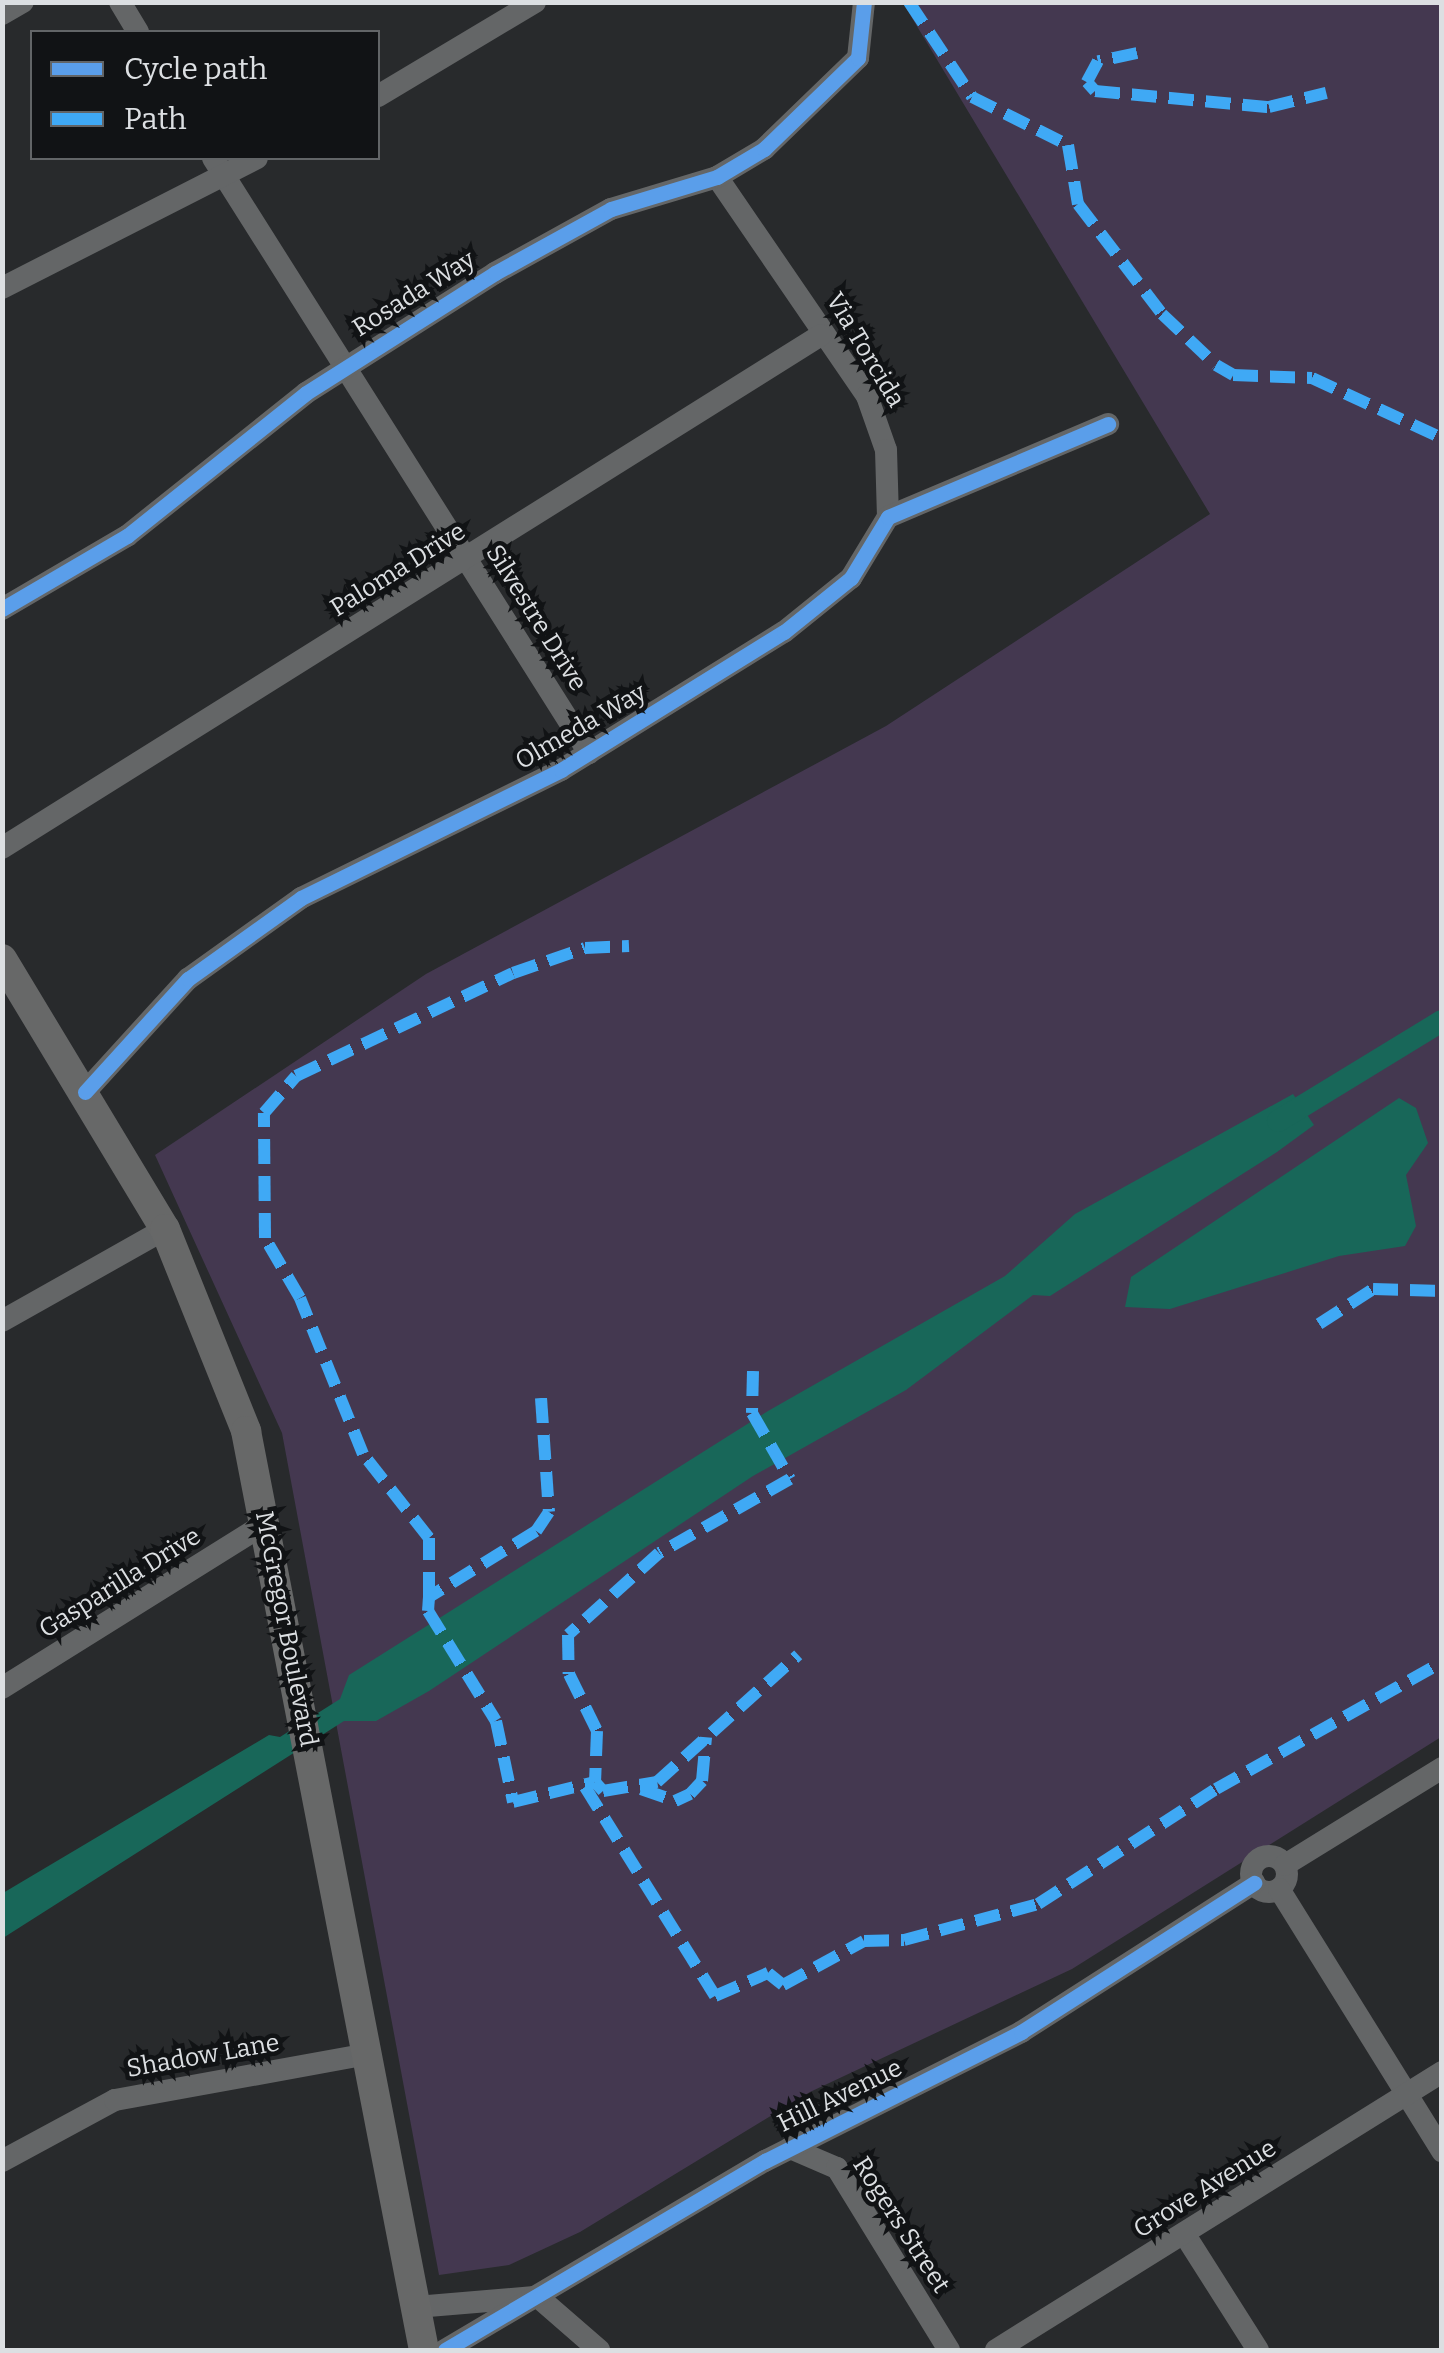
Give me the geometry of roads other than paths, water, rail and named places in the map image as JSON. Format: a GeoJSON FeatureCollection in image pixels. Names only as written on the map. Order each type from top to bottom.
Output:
{"type":"FeatureCollection","features":[{"type":"Feature","properties":{"kind":"main road","name":"McGregor Boulevard"},"geometry":{"type":"LineString","coordinates":[[2,960],[165,1229],[227,1371],[266,1524],[424,2350]]}},
{"type":"Feature","properties":{"kind":"street"},"geometry":{"type":"LineString","coordinates":[[2,14],[23,2]]}},
{"type":"Feature","properties":{"kind":"street"},"geometry":{"type":"LineString","coordinates":[[120,2],[137,30]]}},
{"type":"Feature","properties":{"kind":"street"},"geometry":{"type":"LineString","coordinates":[[380,95],[535,2]]}},
{"type":"Feature","properties":{"kind":"street","name":"Rosada Way"},"geometry":{"type":"LineString","coordinates":[[2,609],[127,536],[346,366],[576,226],[718,177],[820,103],[860,50],[864,2]]}},
{"type":"Feature","properties":{"kind":"street"},"geometry":{"type":"LineString","coordinates":[[2,288],[218,166],[247,160]]}},
{"type":"Feature","properties":{"kind":"street","name":"Silvestre Drive"},"geometry":{"type":"LineString","coordinates":[[218,166],[589,753]]}},
{"type":"Feature","properties":{"kind":"street","name":"Via Torcida"},"geometry":{"type":"LineString","coordinates":[[718,177],[782,262],[820,335],[880,422],[888,517]]}},
{"type":"Feature","properties":{"kind":"street","name":"Paloma Drive"},"geometry":{"type":"LineString","coordinates":[[2,848],[467,560],[820,335]]}},
{"type":"Feature","properties":{"kind":"street"},"geometry":{"type":"LineString","coordinates":[[888,517],[1108,424]]}},
{"type":"Feature","properties":{"kind":"street","name":"Olmeda Way"},"geometry":{"type":"LineString","coordinates":[[85,1092],[229,946],[397,846],[589,753],[820,608],[852,578],[888,517]]}},
{"type":"Feature","properties":{"kind":"street"},"geometry":{"type":"LineString","coordinates":[[2,1321],[165,1229]]}},
{"type":"Feature","properties":{"kind":"street","name":"Gasparilla Drive"},"geometry":{"type":"LineString","coordinates":[[2,1688],[266,1524]]}},
{"type":"Feature","properties":{"kind":"street"},"geometry":{"type":"LineString","coordinates":[[1278,1889],[1285,1864],[1442,1768]]}},
{"type":"Feature","properties":{"kind":"street","name":"Hill Avenue"},"geometry":{"type":"LineString","coordinates":[[444,2350],[790,2148],[1021,2032],[1254,1883],[1260,1858],[1285,1864]]}},
{"type":"Feature","properties":{"kind":"street"},"geometry":{"type":"LineString","coordinates":[[1254,1883],[1278,1889],[1442,2151]]}},
{"type":"Feature","properties":{"kind":"street","name":"Shadow Lane"},"geometry":{"type":"LineString","coordinates":[[2,2161],[115,2100],[368,2054]]}},
{"type":"Feature","properties":{"kind":"street","name":"Grove Avenue"},"geometry":{"type":"LineString","coordinates":[[996,2350],[1442,2072]]}},
{"type":"Feature","properties":{"kind":"street","name":"Rogers Street"},"geometry":{"type":"LineString","coordinates":[[790,2148],[837,2168],[949,2350]]}},
{"type":"Feature","properties":{"kind":"street"},"geometry":{"type":"LineString","coordinates":[[1185,2235],[1258,2350]]}},
{"type":"Feature","properties":{"kind":"street"},"geometry":{"type":"LineString","coordinates":[[538,2296],[599,2350]]}},
{"type":"Feature","properties":{"kind":"street","name":"Hill Avenue"},"geometry":{"type":"LineString","coordinates":[[416,2306],[538,2296]]}},
{"type":"Feature","properties":{"kind":"waterway"},"geometry":{"type":"LineString","coordinates":[[1278,1121],[1442,1021]]}}]}
